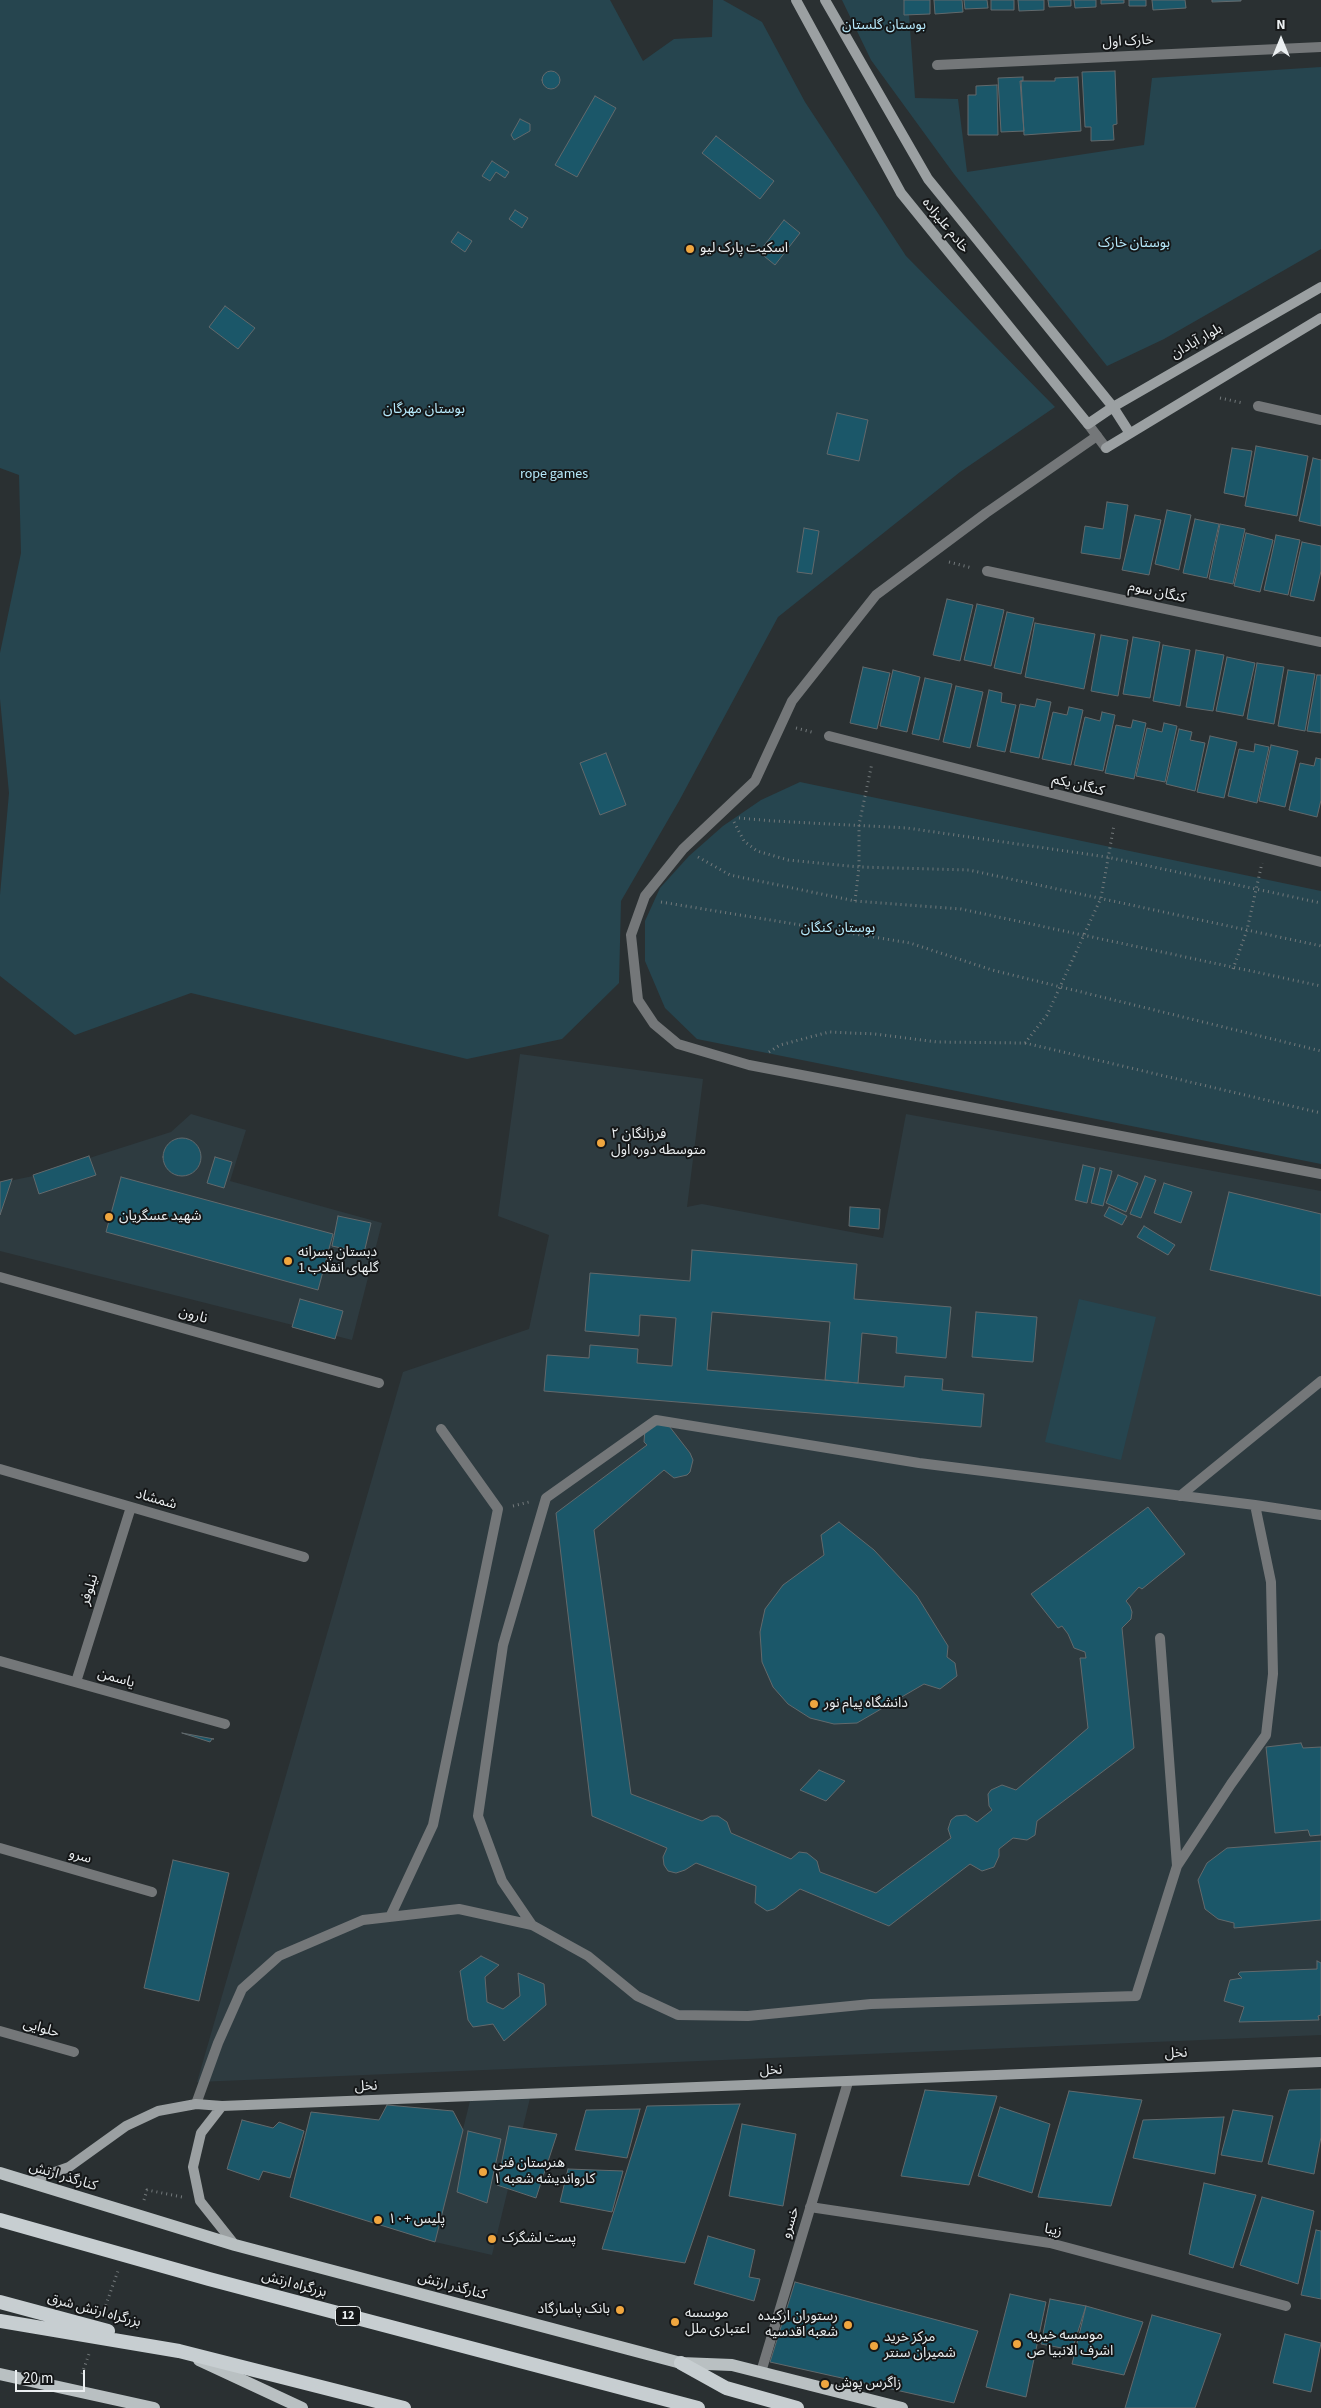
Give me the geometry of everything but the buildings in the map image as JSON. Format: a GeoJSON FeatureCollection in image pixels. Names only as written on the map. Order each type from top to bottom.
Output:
{"type":"FeatureCollection","features":[{"type":"Feature","properties":{"kind":"highway","name":"بزرگراه ارتش"},"geometry":{"type":"LineString","coordinates":[[0,2220],[209,2279],[698,2408]]}},
{"type":"Feature","properties":{"kind":"highway","name":"بزرگراه ارتش شرق"},"geometry":{"type":"LineString","coordinates":[[0,2302],[179,2351]]}},
{"type":"Feature","properties":{"kind":"highway"},"geometry":{"type":"LineString","coordinates":[[0,2321],[179,2351],[404,2408]]}},
{"type":"Feature","properties":{"kind":"highway"},"geometry":{"type":"LineString","coordinates":[[681,2363],[726,2388],[796,2408]]}},
{"type":"Feature","properties":{"kind":"main road","name":"خادم علیزاده"},"geometry":{"type":"LineString","coordinates":[[796,0],[901,194],[1088,424]]}},
{"type":"Feature","properties":{"kind":"main road","name":"خادم علیزاده"},"geometry":{"type":"LineString","coordinates":[[825,0],[928,179],[1113,407],[1129,432]]}},
{"type":"Feature","properties":{"kind":"main road","name":"بلوار آبادان"},"geometry":{"type":"LineString","coordinates":[[1088,424],[1113,407],[1321,287]]}},
{"type":"Feature","properties":{"kind":"main road"},"geometry":{"type":"LineString","coordinates":[[1106,448],[1195,392],[1321,318]]}},
{"type":"Feature","properties":{"kind":"main road","name":"نخل"},"geometry":{"type":"LineString","coordinates":[[27,2182],[69,2167],[126,2126],[158,2111],[196,2104],[222,2106],[1321,2062]]}},
{"type":"Feature","properties":{"kind":"main road"},"geometry":{"type":"LineString","coordinates":[[222,2106],[201,2134],[193,2167],[200,2201],[235,2245]]}},
{"type":"Feature","properties":{"kind":"main road","name":"کنارگذر ارتش"},"geometry":{"type":"LineString","coordinates":[[0,2173],[235,2245],[681,2363],[732,2365],[902,2408]]}},
{"type":"Feature","properties":{"kind":"main road"},"geometry":{"type":"LineString","coordinates":[[179,2351],[302,2408]]}},
{"type":"Feature","properties":{"kind":"main road"},"geometry":{"type":"LineString","coordinates":[[0,2374],[122,2404],[154,2408]]}},
{"type":"Feature","properties":{"kind":"street","name":"خارک اول"},"geometry":{"type":"LineString","coordinates":[[937,65],[1321,47]]}},
{"type":"Feature","properties":{"kind":"street"},"geometry":{"type":"LineString","coordinates":[[1258,406],[1321,420]]}},
{"type":"Feature","properties":{"kind":"street","name":"خادم علیزاده"},"geometry":{"type":"LineString","coordinates":[[1088,424],[1106,448]]}},
{"type":"Feature","properties":{"kind":"street"},"geometry":{"type":"LineString","coordinates":[[1097,436],[986,513],[876,595],[792,701],[755,781],[683,849],[643,901],[631,934],[638,1000],[654,1024],[678,1044],[749,1065],[1321,1174]]}},
{"type":"Feature","properties":{"kind":"street","name":"کنگان سوم"},"geometry":{"type":"LineString","coordinates":[[987,571],[1321,642]]}},
{"type":"Feature","properties":{"kind":"street","name":"کنگان یکم"},"geometry":{"type":"LineString","coordinates":[[829,736],[1321,862]]}},
{"type":"Feature","properties":{"kind":"street","name":"نارون"},"geometry":{"type":"LineString","coordinates":[[0,1277],[380,1383]]}},
{"type":"Feature","properties":{"kind":"street"},"geometry":{"type":"LineString","coordinates":[[1180,1496],[1321,1381]]}},
{"type":"Feature","properties":{"kind":"street"},"geometry":{"type":"LineString","coordinates":[[532,1925],[502,1880],[478,1816],[504,1645],[546,1498],[656,1420],[919,1463],[1321,1515]]}},
{"type":"Feature","properties":{"kind":"street"},"geometry":{"type":"LineString","coordinates":[[390,1917],[433,1825],[498,1509],[442,1429]]}},
{"type":"Feature","properties":{"kind":"street","name":"شمشاد"},"geometry":{"type":"LineString","coordinates":[[0,1469],[304,1557]]}},
{"type":"Feature","properties":{"kind":"street"},"geometry":{"type":"LineString","coordinates":[[196,2104],[218,2043],[242,1989],[279,1956],[363,1920],[459,1909],[532,1925],[588,1956],[637,1996],[678,2015],[748,2016],[871,2004],[1136,1996],[1178,1866],[1230,1784],[1266,1735],[1273,1674],[1271,1582],[1255,1505]]}},
{"type":"Feature","properties":{"kind":"street","name":"نیلوفر"},"geometry":{"type":"LineString","coordinates":[[76,1682],[131,1507]]}},
{"type":"Feature","properties":{"kind":"street"},"geometry":{"type":"LineString","coordinates":[[1160,1638],[1178,1866]]}},
{"type":"Feature","properties":{"kind":"street","name":"یاسمن"},"geometry":{"type":"LineString","coordinates":[[0,1660],[225,1724]]}},
{"type":"Feature","properties":{"kind":"street","name":"سرو"},"geometry":{"type":"LineString","coordinates":[[0,1848],[152,1892]]}},
{"type":"Feature","properties":{"kind":"street","name":"حلوایی"},"geometry":{"type":"LineString","coordinates":[[0,2031],[74,2052]]}},
{"type":"Feature","properties":{"kind":"street","name":"خسرو"},"geometry":{"type":"LineString","coordinates":[[761,2372],[848,2082]]}},
{"type":"Feature","properties":{"kind":"street","name":"زیبا"},"geometry":{"type":"LineString","coordinates":[[810,2207],[1050,2244],[1286,2306]]}},
{"type":"Feature","properties":{"kind":"path"},"geometry":{"type":"LineString","coordinates":[[1195,392],[1258,406]]}},
{"type":"Feature","properties":{"kind":"path"},"geometry":{"type":"LineString","coordinates":[[944,562],[987,571]]}},
{"type":"Feature","properties":{"kind":"path"},"geometry":{"type":"LineString","coordinates":[[781,724],[829,736]]}},
{"type":"Feature","properties":{"kind":"path"},"geometry":{"type":"LineString","coordinates":[[855,901],[859,867],[859,825],[875,748]]}},
{"type":"Feature","properties":{"kind":"path"},"geometry":{"type":"LineString","coordinates":[[1024,1043],[1047,1015],[1100,898],[1106,857],[1117,810]]}},
{"type":"Feature","properties":{"kind":"path"},"geometry":{"type":"LineString","coordinates":[[1321,903],[1106,857],[907,828],[731,817],[744,841],[756,851],[788,860],[859,867],[969,870],[1321,946]]}},
{"type":"Feature","properties":{"kind":"path"},"geometry":{"type":"LineString","coordinates":[[1233,969],[1247,930],[1255,888],[1266,848]]}},
{"type":"Feature","properties":{"kind":"path"},"geometry":{"type":"LineString","coordinates":[[683,849],[730,875],[855,901],[961,909],[1084,934],[1233,969],[1321,986]]}},
{"type":"Feature","properties":{"kind":"path"},"geometry":{"type":"LineString","coordinates":[[643,901],[683,904],[910,943],[992,970],[1321,1051]]}},
{"type":"Feature","properties":{"kind":"path"},"geometry":{"type":"LineString","coordinates":[[749,1065],[780,1045],[829,1032],[875,1034],[937,1042],[1024,1043],[1321,1113]]}},
{"type":"Feature","properties":{"kind":"path"},"geometry":{"type":"LineString","coordinates":[[498,1509],[546,1498]]}},
{"type":"Feature","properties":{"kind":"path"},"geometry":{"type":"LineString","coordinates":[[141,2208],[147,2190],[200,2201]]}},
{"type":"Feature","properties":{"kind":"path"},"geometry":{"type":"LineString","coordinates":[[102,2316],[122,2262]]}},
{"type":"Feature","properties":{"kind":"path"},"geometry":{"type":"LineString","coordinates":[[80,2378],[90,2352]]}},
{"type":"Feature","properties":{"kind":"shaded area","name":"دانشگاه پیام نور"},"geometry":{"type":"Polygon","coordinates":[[[520,1054],[703,1079],[687,1207],[702,1204],[883,1238],[906,1114],[1321,1191],[1321,2035],[197,2082],[403,1372],[529,1329],[549,1235],[498,1216],[520,1054]]]}},
{"type":"Feature","properties":{"kind":"shaded area"},"geometry":{"type":"Polygon","coordinates":[[[191,1114],[246,1130],[230,1181],[382,1223],[352,1340],[0,1251],[0,1183],[33,1176],[171,1132],[191,1114]]]}},
{"type":"Feature","properties":{"kind":"shaded area","name":"هنرستان فنی کارواندیشه شعبه ۱"},"geometry":{"type":"Polygon","coordinates":[[[531,2094],[492,2255],[435,2242],[470,2101],[531,2094]]]}},
{"type":"Feature","properties":{"kind":"green space","name":"بوستان مهرگان"},"geometry":{"type":"Polygon","coordinates":[[[0,0],[610,0],[643,61],[674,39],[712,37],[713,0],[723,0],[762,22],[805,102],[906,256],[1055,407],[960,472],[778,617],[679,801],[621,901],[619,983],[562,1039],[467,1059],[191,993],[75,1035],[0,976],[0,895],[9,793],[0,699],[0,653],[21,553],[19,475],[0,468],[0,0]]]}},
{"type":"Feature","properties":{"kind":"green space","name":"بوستان خارک"},"geometry":{"type":"Polygon","coordinates":[[[842,0],[908,0],[915,98],[958,99],[967,172],[1144,145],[1152,78],[1321,67],[1321,249],[1164,339],[1107,366],[954,174],[871,60],[842,0]]]}},
{"type":"Feature","properties":{"kind":"green space","name":"بوستان کنگان"},"geometry":{"type":"Polygon","coordinates":[[[800,782],[1321,891],[1321,1164],[697,1039],[665,1008],[645,961],[645,921],[660,888],[689,856],[723,826],[761,800],[800,782]]]}},
{"type":"Feature","properties":{"kind":"green space"},"geometry":{"type":"Polygon","coordinates":[[[1079,1299],[1156,1317],[1121,1460],[1045,1442],[1079,1299]]]}},
{"type":"Feature","properties":{"kind":"place","name":"اسکیت پارک لیو"},"geometry":{"type":"Point","coordinates":[690,249]}},
{"type":"Feature","properties":{"kind":"place","name":"فرزانگان ۲ متوسطه دوره اول"},"geometry":{"type":"Point","coordinates":[601,1143]}},
{"type":"Feature","properties":{"kind":"place","name":"شهید عسگریان"},"geometry":{"type":"Point","coordinates":[109,1217]}},
{"type":"Feature","properties":{"kind":"place","name":"دبستان پسرانه گلهای انقلاب 1"},"geometry":{"type":"Point","coordinates":[288,1261]}},
{"type":"Feature","properties":{"kind":"place","name":"دانشگاه پیام نور"},"geometry":{"type":"Point","coordinates":[814,1704]}},
{"type":"Feature","properties":{"kind":"place","name":"هنرستان فنی کارواندیشه شعبه ۱"},"geometry":{"type":"Point","coordinates":[483,2172]}},
{"type":"Feature","properties":{"kind":"place","name":"پلیس +۱۰"},"geometry":{"type":"Point","coordinates":[378,2220]}},
{"type":"Feature","properties":{"kind":"place","name":"پست لشگرک"},"geometry":{"type":"Point","coordinates":[492,2239]}},
{"type":"Feature","properties":{"kind":"place","name":"بانک پاسارگاد"},"geometry":{"type":"Point","coordinates":[620,2310]}},
{"type":"Feature","properties":{"kind":"place","name":"موسسه اعتباری ملل"},"geometry":{"type":"Point","coordinates":[675,2322]}},
{"type":"Feature","properties":{"kind":"place","name":"رستوران‌ ارکیده شعبه اقدسیه"},"geometry":{"type":"Point","coordinates":[848,2325]}},
{"type":"Feature","properties":{"kind":"place","name":"موسسه خیریه اشرف الانبیا ص"},"geometry":{"type":"Point","coordinates":[1017,2344]}},
{"type":"Feature","properties":{"kind":"place","name":"مرکز خرید شمیران سنتر"},"geometry":{"type":"Point","coordinates":[874,2346]}},
{"type":"Feature","properties":{"kind":"place","name":"زاگرس پوش"},"geometry":{"type":"Point","coordinates":[825,2384]}},
{"type":"Feature","properties":{"kind":"park label","name":"بوستان گلستان"},"geometry":{"type":"Point","coordinates":[884,26]}},
{"type":"Feature","properties":{"kind":"park label","name":"rope games"},"geometry":{"type":"Point","coordinates":[554,475]}}]}
